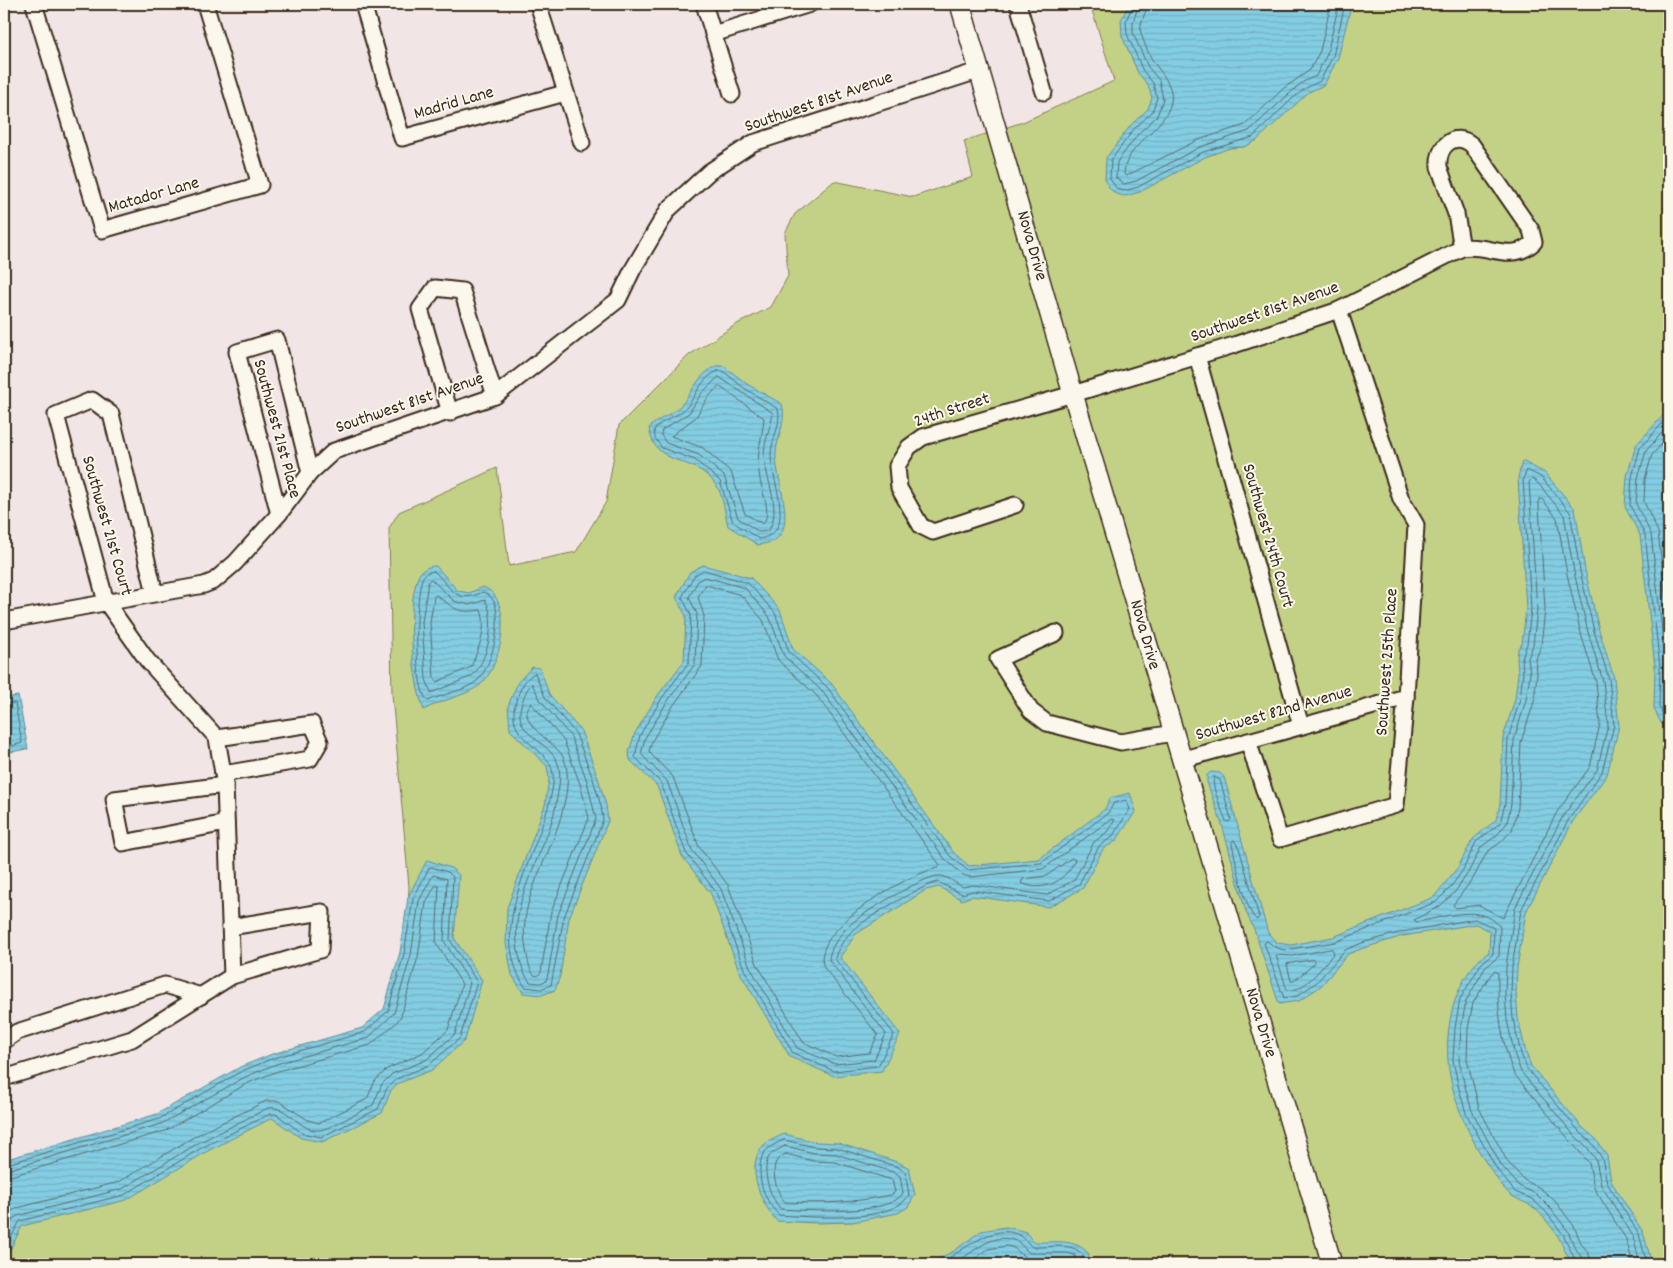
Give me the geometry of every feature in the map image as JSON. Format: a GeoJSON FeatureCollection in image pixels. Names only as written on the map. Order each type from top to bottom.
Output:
{"type":"FeatureCollection","features":[{"type":"Feature","properties":{"kind":"street","name":"Matador Lane"},"geometry":{"type":"LineString","coordinates":[[34,4],[102,230],[260,185],[205,4]]}},
{"type":"Feature","properties":{"kind":"street","name":"Madrid Lane"},"geometry":{"type":"LineString","coordinates":[[363,4],[402,138],[565,92]]}},
{"type":"Feature","properties":{"kind":"street"},"geometry":{"type":"LineString","coordinates":[[538,4],[582,143]]}},
{"type":"Feature","properties":{"kind":"street"},"geometry":{"type":"LineString","coordinates":[[704,4],[732,94]]}},
{"type":"Feature","properties":{"kind":"street"},"geometry":{"type":"LineString","coordinates":[[713,34],[810,4]]}},
{"type":"Feature","properties":{"kind":"street","name":"Nova Drive"},"geometry":{"type":"LineString","coordinates":[[960,4],[981,70],[1073,394],[1173,733],[1332,1264]]}},
{"type":"Feature","properties":{"kind":"street"},"geometry":{"type":"LineString","coordinates":[[1018,4],[1044,92]]}},
{"type":"Feature","properties":{"kind":"street","name":"Southwest 81st Avenue"},"geometry":{"type":"LineString","coordinates":[[4,621],[204,585],[214,581],[235,563],[279,514],[310,472],[334,451],[494,396],[618,300],[633,269],[668,210],[716,167],[753,142],[981,70]]}},
{"type":"Feature","properties":{"kind":"street","name":"Southwest 81st Avenue"},"geometry":{"type":"LineString","coordinates":[[1073,394],[1339,310],[1462,248],[1474,246],[1506,254],[1526,250],[1534,242],[1531,230],[1472,146],[1466,140],[1458,138],[1445,145],[1438,159],[1458,223],[1462,248]]}},
{"type":"Feature","properties":{"kind":"street"},"geometry":{"type":"LineString","coordinates":[[450,412],[420,309],[435,288],[462,291],[494,396]]}},
{"type":"Feature","properties":{"kind":"street","name":"Southwest 25th Place"},"geometry":{"type":"LineString","coordinates":[[1248,741],[1280,839],[1396,806],[1406,697],[1416,525],[1401,499],[1339,310]]}},
{"type":"Feature","properties":{"kind":"street","name":"Southwest 21st Place"},"geometry":{"type":"LineString","coordinates":[[279,514],[237,352],[277,340],[310,472]]}},
{"type":"Feature","properties":{"kind":"street","name":"Southwest 24th Court"},"geometry":{"type":"LineString","coordinates":[[1197,356],[1301,726]]}},
{"type":"Feature","properties":{"kind":"street","name":"24th Street"},"geometry":{"type":"LineString","coordinates":[[1014,505],[933,532],[921,526],[899,488],[896,466],[909,447],[923,437],[1073,394]]}},
{"type":"Feature","properties":{"kind":"street","name":"Southwest 21st Court"},"geometry":{"type":"LineString","coordinates":[[155,593],[111,414],[92,400],[56,415],[106,602],[147,660],[216,738]]}},
{"type":"Feature","properties":{"kind":"street"},"geometry":{"type":"LineString","coordinates":[[1056,633],[998,659],[1031,711],[1047,723],[1121,742],[1173,733]]}},
{"type":"Feature","properties":{"kind":"street","name":"Southwest 82nd Avenue"},"geometry":{"type":"LineString","coordinates":[[1181,760],[1406,697]]}},
{"type":"Feature","properties":{"kind":"street"},"geometry":{"type":"LineString","coordinates":[[226,824],[123,843],[114,799],[224,779],[310,759],[320,742],[312,724],[216,738],[224,779],[226,824],[232,976]]}},
{"type":"Feature","properties":{"kind":"street"},"geometry":{"type":"LineString","coordinates":[[4,1078],[132,1039],[232,976],[320,950],[322,912],[230,927]]}},
{"type":"Feature","properties":{"kind":"street"},"geometry":{"type":"LineString","coordinates":[[4,1040],[17,1032],[166,985],[200,996]]}},
{"type":"Feature","properties":{"kind":"green space"},"geometry":{"type":"Polygon","coordinates":[[[1090,4],[1669,4],[1669,1264],[1172,1264],[1170,1257],[1147,1264],[4,1264],[4,1202],[421,1023],[403,995],[409,887],[392,694],[389,528],[399,512],[497,468],[509,566],[576,552],[606,502],[619,425],[689,355],[737,324],[771,307],[788,276],[785,233],[795,214],[834,181],[913,197],[973,177],[964,141],[1023,122],[1114,81],[1090,4]]]}},
{"type":"Feature","properties":{"kind":"water"},"geometry":{"type":"Polygon","coordinates":[[[1129,4],[1350,4],[1350,10],[1338,58],[1324,85],[1309,92],[1256,141],[1244,147],[1230,148],[1205,157],[1140,192],[1125,196],[1116,194],[1109,188],[1105,179],[1106,158],[1131,125],[1148,109],[1152,98],[1148,85],[1138,73],[1122,36],[1121,20],[1129,4]]]}},
{"type":"Feature","properties":{"kind":"water"},"geometry":{"type":"Polygon","coordinates":[[[716,366],[724,366],[747,384],[782,404],[783,423],[777,447],[776,462],[784,500],[784,525],[781,535],[770,542],[758,545],[728,526],[722,499],[716,485],[698,469],[667,456],[659,450],[653,441],[649,428],[679,407],[705,373],[716,366]]]}},
{"type":"Feature","properties":{"kind":"water"},"geometry":{"type":"Polygon","coordinates":[[[1669,409],[1669,731],[1661,723],[1654,709],[1655,667],[1640,535],[1625,507],[1627,476],[1636,445],[1669,409]]]}},
{"type":"Feature","properties":{"kind":"water"},"geometry":{"type":"Polygon","coordinates":[[[1522,461],[1545,473],[1575,509],[1585,570],[1599,630],[1614,678],[1619,726],[1607,775],[1573,821],[1526,912],[1517,968],[1518,1018],[1531,1066],[1582,1127],[1596,1139],[1607,1156],[1611,1181],[1643,1232],[1652,1264],[1574,1264],[1557,1235],[1539,1212],[1532,1206],[1512,1196],[1504,1188],[1477,1148],[1463,1120],[1450,1075],[1448,1031],[1455,1001],[1461,986],[1468,973],[1489,952],[1490,932],[1476,924],[1403,936],[1364,948],[1348,954],[1321,986],[1299,1001],[1279,1004],[1254,929],[1246,912],[1223,828],[1207,782],[1207,775],[1211,772],[1220,773],[1224,777],[1268,933],[1277,943],[1291,945],[1333,937],[1434,897],[1458,867],[1473,839],[1496,820],[1500,804],[1503,738],[1515,699],[1518,649],[1522,644],[1526,609],[1518,478],[1522,461]]]}},
{"type":"Feature","properties":{"kind":"water"},"geometry":{"type":"Polygon","coordinates":[[[703,565],[751,578],[780,610],[793,649],[831,683],[954,853],[969,866],[1039,859],[1105,809],[1110,798],[1130,793],[1136,811],[1116,841],[1103,849],[1083,888],[1049,907],[972,896],[962,900],[939,887],[926,890],[856,934],[840,957],[900,1034],[882,1071],[834,1076],[790,1057],[739,971],[711,894],[682,856],[657,786],[630,760],[629,751],[635,733],[658,695],[684,661],[686,616],[676,597],[690,572],[703,565]]]}},
{"type":"Feature","properties":{"kind":"water"},"geometry":{"type":"Polygon","coordinates":[[[436,566],[458,591],[469,593],[483,587],[493,594],[499,604],[502,618],[502,633],[494,664],[488,676],[480,685],[468,692],[424,710],[416,681],[412,644],[412,606],[419,574],[426,568],[436,566]]]}},
{"type":"Feature","properties":{"kind":"water"},"geometry":{"type":"Polygon","coordinates":[[[532,667],[540,668],[549,694],[581,731],[598,778],[606,805],[608,821],[569,918],[560,976],[555,990],[542,995],[523,993],[512,975],[506,943],[507,908],[545,805],[549,779],[547,766],[510,730],[508,706],[518,682],[532,667]]]}},
{"type":"Feature","properties":{"kind":"water"},"geometry":{"type":"Polygon","coordinates":[[[18,696],[28,749],[4,753],[4,698],[18,696]]]}},
{"type":"Feature","properties":{"kind":"water"},"geometry":{"type":"Polygon","coordinates":[[[427,860],[451,868],[459,875],[454,938],[482,980],[465,1040],[432,1070],[399,1083],[391,1090],[382,1113],[322,1142],[301,1138],[272,1118],[206,1152],[126,1200],[22,1226],[9,1252],[4,1256],[4,1160],[157,1114],[240,1067],[272,1054],[362,1028],[384,1009],[400,952],[408,897],[427,860]]]}},
{"type":"Feature","properties":{"kind":"water"},"geometry":{"type":"Polygon","coordinates":[[[784,1134],[816,1142],[838,1143],[900,1163],[909,1168],[915,1195],[908,1207],[898,1213],[853,1222],[777,1221],[760,1193],[755,1171],[759,1151],[766,1143],[784,1134]]]}},
{"type":"Feature","properties":{"kind":"water"},"geometry":{"type":"Polygon","coordinates":[[[1006,1227],[1026,1232],[1033,1242],[1063,1242],[1077,1245],[1089,1254],[1087,1262],[1083,1264],[921,1264],[934,1261],[954,1251],[981,1231],[1006,1227]]]}}]}
